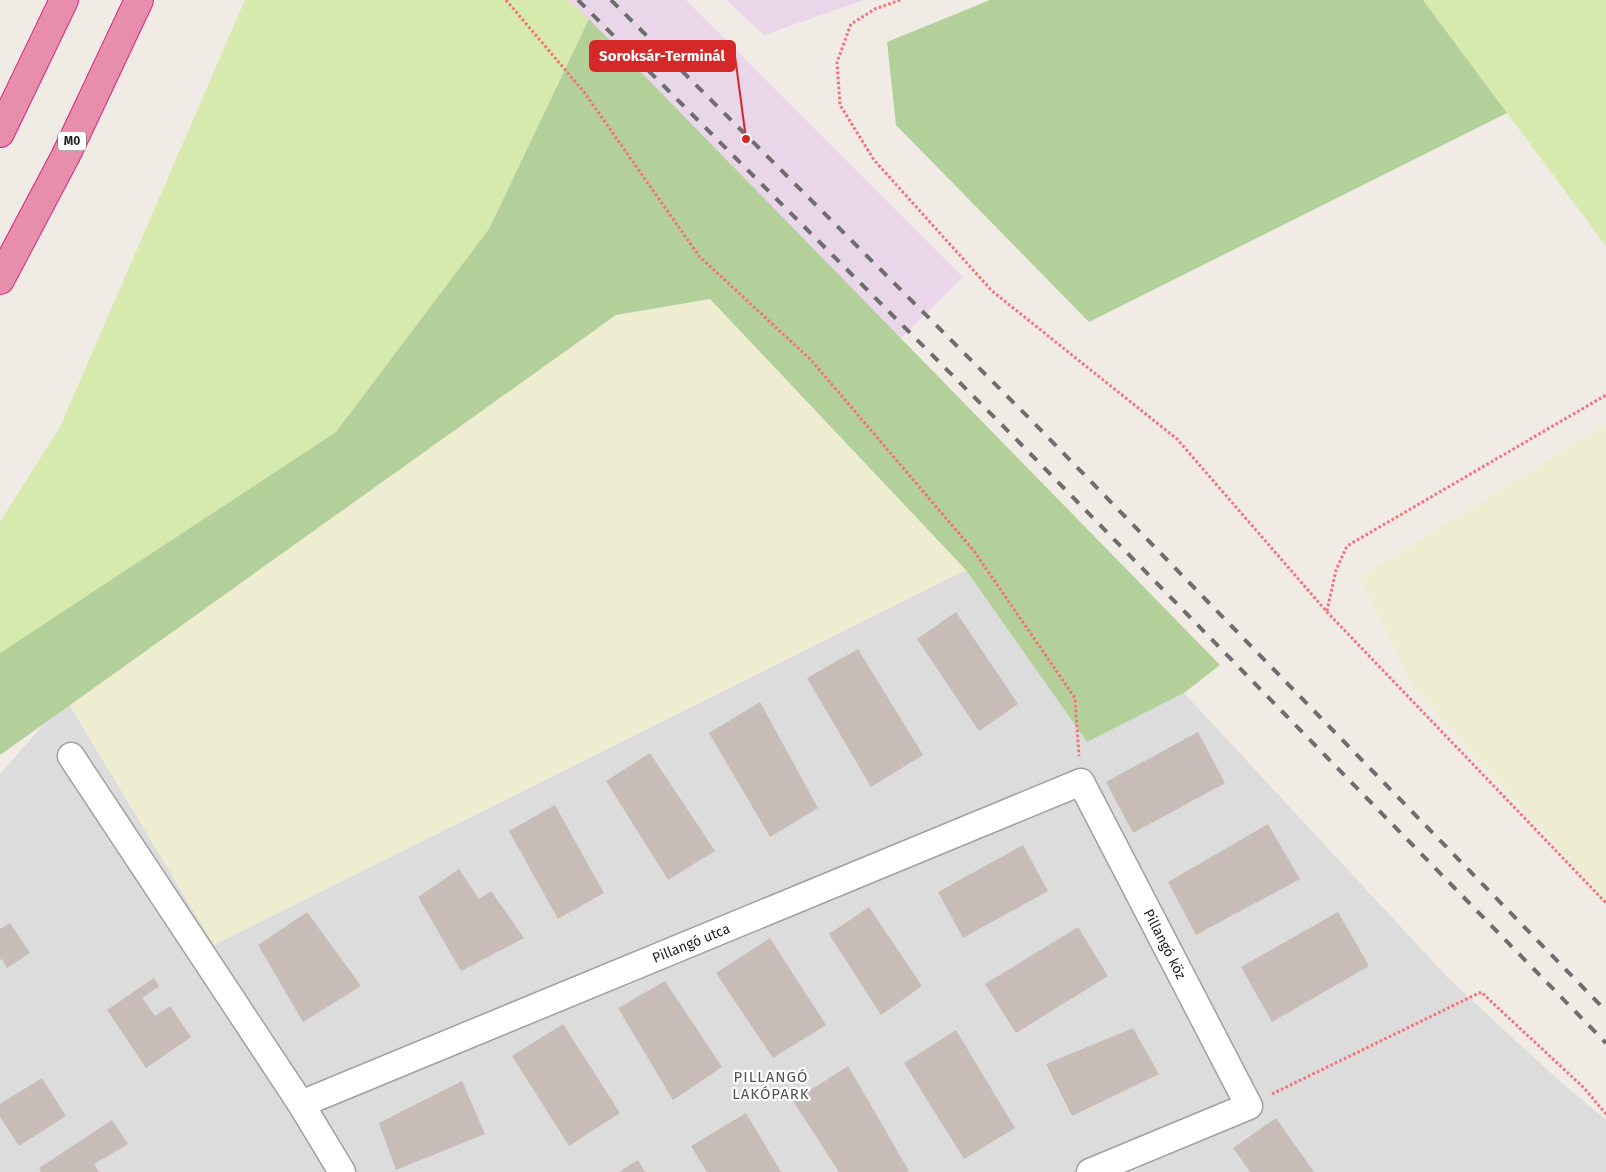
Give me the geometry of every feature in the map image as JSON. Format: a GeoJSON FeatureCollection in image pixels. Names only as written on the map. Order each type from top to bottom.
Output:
{"type":"FeatureCollection","features":[{"type":"Feature","properties":{"kind":"highway"},"geometry":{"type":"LineString","coordinates":[[0,134],[64,0]]}},
{"type":"Feature","properties":{"kind":"highway","name":"M0"},"geometry":{"type":"LineString","coordinates":[[0,280],[66,155],[139,0]]}},
{"type":"Feature","properties":{"kind":"street"},"geometry":{"type":"LineString","coordinates":[[71,756],[301,1104],[342,1172]]}},
{"type":"Feature","properties":{"kind":"street","name":"Pillangó utca"},"geometry":{"type":"LineString","coordinates":[[301,1104],[1081,782]]}},
{"type":"Feature","properties":{"kind":"street","name":"Pillangó köz"},"geometry":{"type":"LineString","coordinates":[[1081,782],[1249,1106]]}},
{"type":"Feature","properties":{"kind":"street"},"geometry":{"type":"LineString","coordinates":[[1090,1172],[1249,1106]]}},
{"type":"Feature","properties":{"kind":"path"},"geometry":{"type":"LineString","coordinates":[[506,0],[584,92],[699,256],[811,360],[974,551],[1075,698],[1081,782]]}},
{"type":"Feature","properties":{"kind":"path"},"geometry":{"type":"LineString","coordinates":[[900,0],[875,9],[851,24],[837,62],[840,105],[874,160],[992,291],[1177,439],[1327,612],[1606,903]]}},
{"type":"Feature","properties":{"kind":"path"},"geometry":{"type":"LineString","coordinates":[[1327,612],[1336,570],[1347,546],[1606,395]]}},
{"type":"Feature","properties":{"kind":"path"},"geometry":{"type":"LineString","coordinates":[[1249,1106],[1481,992],[1584,1088],[1606,1114]]}},
{"type":"Feature","properties":{"kind":"shaded area"},"geometry":{"type":"Polygon","coordinates":[[[533,0],[686,0],[963,277],[880,359],[533,0]]]}},
{"type":"Feature","properties":{"kind":"shaded area"},"geometry":{"type":"Polygon","coordinates":[[[726,0],[864,0],[764,35],[726,0]]]}},
{"type":"Feature","properties":{"kind":"shaded area"},"geometry":{"type":"Polygon","coordinates":[[[710,299],[966,570],[214,945],[66,699],[616,315],[710,299]]]}},
{"type":"Feature","properties":{"kind":"shaded area"},"geometry":{"type":"Polygon","coordinates":[[[1606,424],[1606,902],[1414,688],[1360,577],[1606,424]]]}},
{"type":"Feature","properties":{"kind":"shaded area"},"geometry":{"type":"Polygon","coordinates":[[[966,570],[1087,742],[1184,693],[1449,979],[1555,1077],[1606,1120],[1606,1172],[0,1172],[0,774],[66,699],[214,945],[966,570]]]}},
{"type":"Feature","properties":{"kind":"green space"},"geometry":{"type":"Polygon","coordinates":[[[245,0],[567,0],[589,19],[489,229],[336,432],[0,653],[0,522],[60,427],[245,0]]]}},
{"type":"Feature","properties":{"kind":"green space"},"geometry":{"type":"Polygon","coordinates":[[[990,0],[1423,0],[1507,113],[1089,322],[896,125],[887,42],[990,0]]]}},
{"type":"Feature","properties":{"kind":"green space"},"geometry":{"type":"Polygon","coordinates":[[[1423,0],[1606,0],[1606,246],[1423,0]]]}},
{"type":"Feature","properties":{"kind":"green space"},"geometry":{"type":"Polygon","coordinates":[[[589,19],[1220,665],[1184,693],[1087,742],[966,570],[710,299],[616,315],[0,755],[0,653],[336,432],[489,229],[589,19]]]}},
{"type":"Feature","properties":{"kind":"building"},"geometry":{"type":"Polygon","coordinates":[[[956,612],[1018,704],[979,731],[917,639],[956,612]]]}},
{"type":"Feature","properties":{"kind":"building"},"geometry":{"type":"Polygon","coordinates":[[[858,649],[923,755],[871,787],[807,678],[858,649]]]}},
{"type":"Feature","properties":{"kind":"building"},"geometry":{"type":"Polygon","coordinates":[[[760,702],[818,808],[770,837],[709,733],[760,702]]]}},
{"type":"Feature","properties":{"kind":"building"},"geometry":{"type":"Polygon","coordinates":[[[1198,732],[1225,783],[1133,833],[1106,782],[1198,732]]]}},
{"type":"Feature","properties":{"kind":"building"},"geometry":{"type":"Polygon","coordinates":[[[650,753],[715,851],[668,880],[606,781],[650,753]]]}},
{"type":"Feature","properties":{"kind":"building"},"geometry":{"type":"Polygon","coordinates":[[[555,805],[604,893],[558,919],[509,831],[555,805]]]}},
{"type":"Feature","properties":{"kind":"building"},"geometry":{"type":"Polygon","coordinates":[[[1268,824],[1300,879],[1196,935],[1168,882],[1268,824]]]}},
{"type":"Feature","properties":{"kind":"building"},"geometry":{"type":"Polygon","coordinates":[[[1023,845],[1048,891],[963,938],[938,892],[1023,845]]]}},
{"type":"Feature","properties":{"kind":"building"},"geometry":{"type":"Polygon","coordinates":[[[459,869],[479,899],[491,891],[524,938],[461,971],[418,897],[459,869]]]}},
{"type":"Feature","properties":{"kind":"building"},"geometry":{"type":"Polygon","coordinates":[[[869,907],[922,986],[881,1015],[829,934],[869,907]]]}},
{"type":"Feature","properties":{"kind":"building"},"geometry":{"type":"Polygon","coordinates":[[[307,912],[361,986],[303,1022],[258,945],[307,912]]]}},
{"type":"Feature","properties":{"kind":"building"},"geometry":{"type":"Polygon","coordinates":[[[1338,912],[1369,966],[1272,1022],[1241,967],[1338,912]]]}},
{"type":"Feature","properties":{"kind":"building"},"geometry":{"type":"Polygon","coordinates":[[[10,923],[30,953],[7,968],[2,959],[0,960],[0,929],[10,923]]]}},
{"type":"Feature","properties":{"kind":"building"},"geometry":{"type":"Polygon","coordinates":[[[1078,927],[1108,976],[1016,1033],[985,984],[1078,927]]]}},
{"type":"Feature","properties":{"kind":"building"},"geometry":{"type":"Polygon","coordinates":[[[770,938],[826,1025],[773,1058],[716,973],[770,938]]]}},
{"type":"Feature","properties":{"kind":"building"},"geometry":{"type":"Polygon","coordinates":[[[154,978],[159,986],[142,998],[155,1016],[170,1006],[191,1037],[146,1068],[107,1010],[154,978]]]}},
{"type":"Feature","properties":{"kind":"building"},"geometry":{"type":"Polygon","coordinates":[[[665,981],[722,1067],[673,1100],[618,1008],[665,981]]]}},
{"type":"Feature","properties":{"kind":"building"},"geometry":{"type":"Polygon","coordinates":[[[563,1024],[620,1113],[569,1146],[512,1056],[563,1024]]]}},
{"type":"Feature","properties":{"kind":"building"},"geometry":{"type":"Polygon","coordinates":[[[1133,1028],[1159,1074],[1072,1116],[1046,1064],[1133,1028]]]}},
{"type":"Feature","properties":{"kind":"building"},"geometry":{"type":"Polygon","coordinates":[[[956,1030],[1015,1128],[964,1159],[904,1063],[956,1030]]]}},
{"type":"Feature","properties":{"kind":"building"},"geometry":{"type":"Polygon","coordinates":[[[848,1066],[909,1171],[839,1172],[793,1101],[848,1066]]]}},
{"type":"Feature","properties":{"kind":"building"},"geometry":{"type":"Polygon","coordinates":[[[42,1078],[66,1116],[19,1146],[0,1117],[0,1104],[42,1078]]]}},
{"type":"Feature","properties":{"kind":"building"},"geometry":{"type":"Polygon","coordinates":[[[462,1081],[485,1134],[396,1170],[379,1123],[462,1081]]]}},
{"type":"Feature","properties":{"kind":"building"},"geometry":{"type":"Polygon","coordinates":[[[746,1113],[781,1172],[707,1172],[691,1146],[746,1113]]]}},
{"type":"Feature","properties":{"kind":"building"},"geometry":{"type":"Polygon","coordinates":[[[1276,1118],[1314,1172],[1250,1172],[1233,1148],[1276,1118]]]}},
{"type":"Feature","properties":{"kind":"building"},"geometry":{"type":"Polygon","coordinates":[[[112,1120],[128,1144],[94,1164],[99,1172],[41,1172],[39,1168],[112,1120]]]}},
{"type":"Feature","properties":{"kind":"building"},"geometry":{"type":"Polygon","coordinates":[[[638,1160],[645,1172],[619,1172],[638,1160]]]}},
{"type":"Feature","properties":{"kind":"railway"},"geometry":{"type":"LineString","coordinates":[[578,0],[1014,437],[1606,1043]]}},
{"type":"Feature","properties":{"kind":"railway"},"geometry":{"type":"LineString","coordinates":[[611,0],[1033,422],[1606,1011]]}},
{"type":"Feature","properties":{"kind":"place","name":"Soroksár-Terminál"},"geometry":{"type":"Point","coordinates":[746,139]}},
{"type":"Feature","properties":{"kind":"district","name":"PILLANGÓ LAKÓPARK"},"geometry":{"type":"Point","coordinates":[771,1086]}}]}
